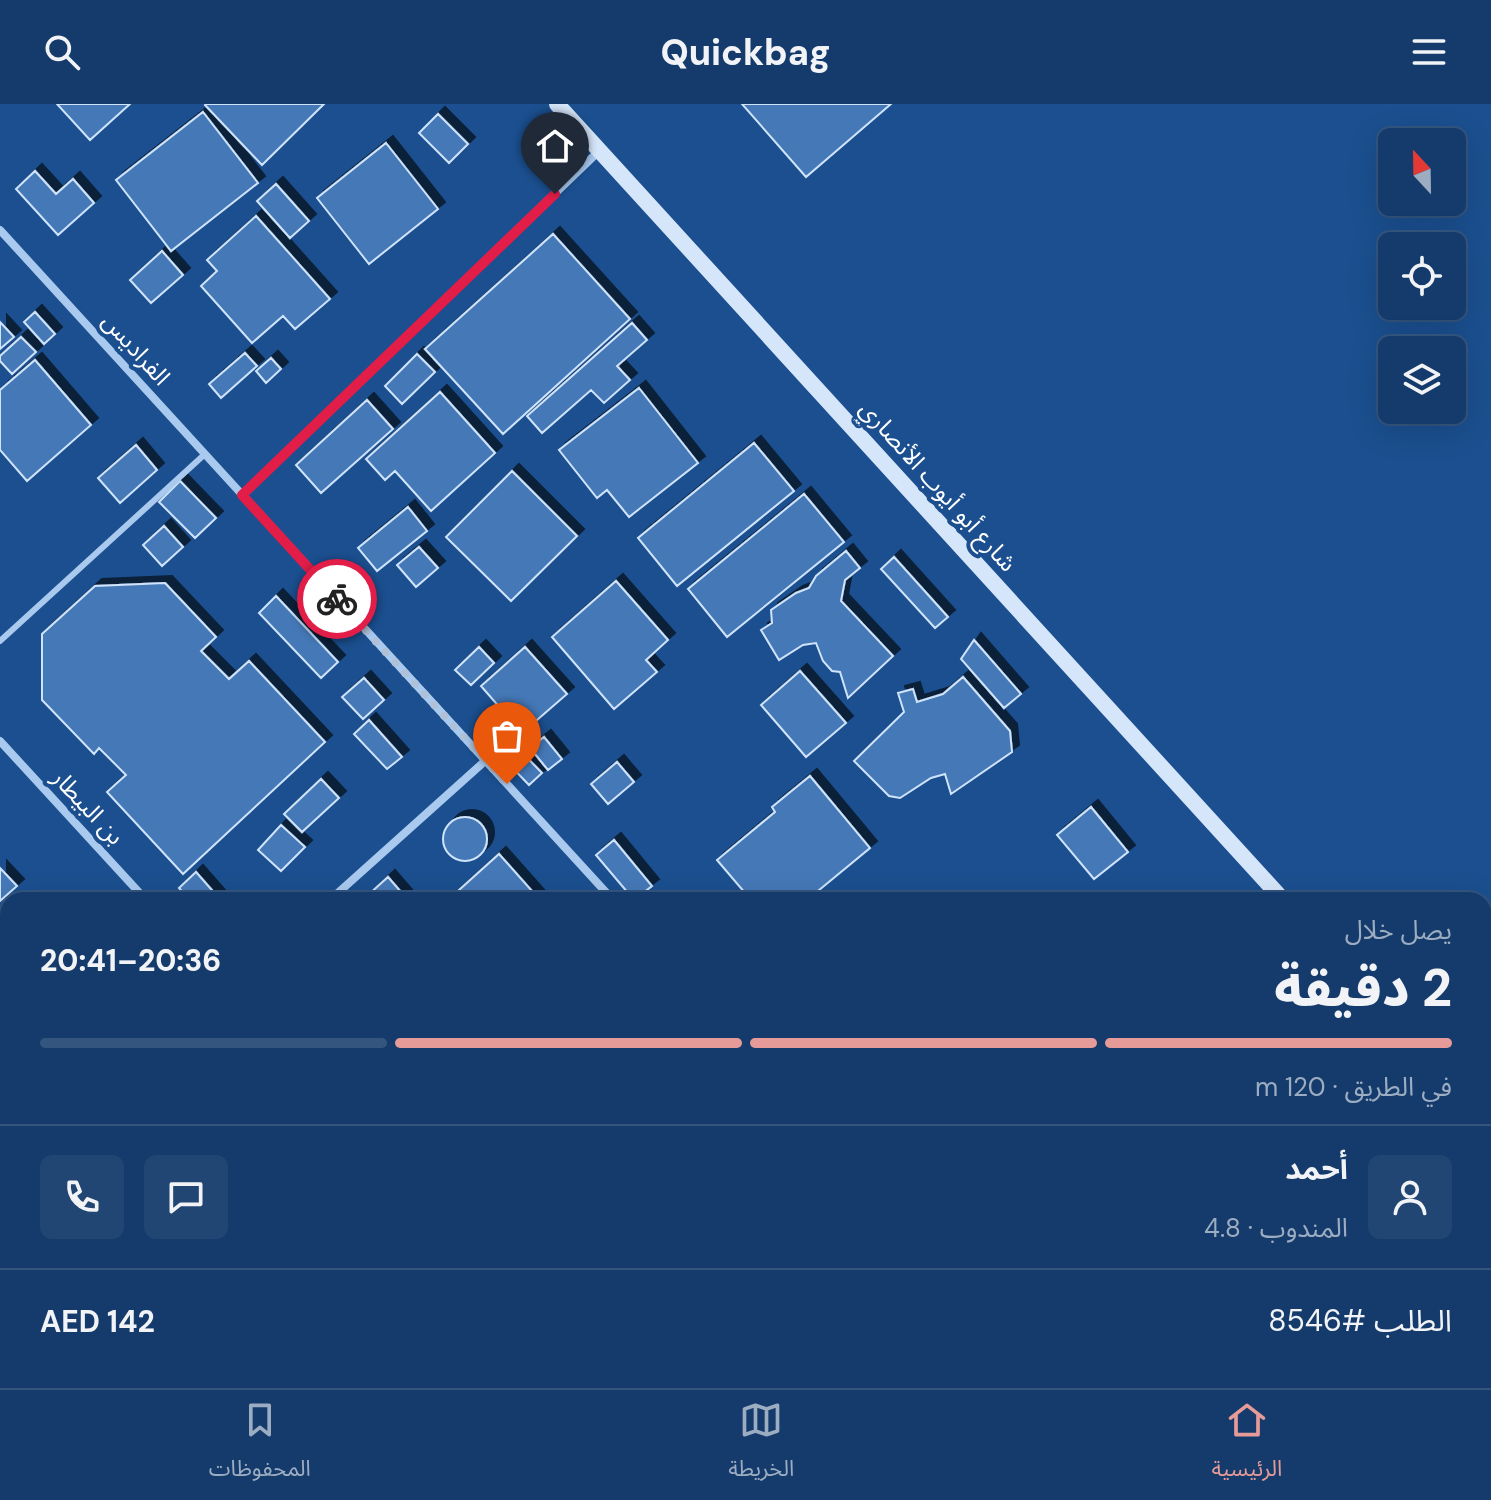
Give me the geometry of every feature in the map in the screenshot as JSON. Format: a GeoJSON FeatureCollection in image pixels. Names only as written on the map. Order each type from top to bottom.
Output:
{"type":"FeatureCollection","features":[{"type":"Feature","properties":{"kind":"street","name":"شارع أبو أيوب الأنصاري"},"geometry":{"type":"LineString","coordinates":[[557,104],[1276,892]]}},
{"type":"Feature","properties":{"kind":"street"},"geometry":{"type":"LineString","coordinates":[[242,495],[599,151]]}},
{"type":"Feature","properties":{"kind":"street","name":"الفراديس"},"geometry":{"type":"LineString","coordinates":[[0,230],[606,892]]}},
{"type":"Feature","properties":{"kind":"street","name":"بن البيطار"},"geometry":{"type":"LineString","coordinates":[[0,741],[139,892]]}},
{"type":"Feature","properties":{"kind":"street"},"geometry":{"type":"LineString","coordinates":[[339,892],[485,761]]}},
{"type":"Feature","properties":{"kind":"lane"},"geometry":{"type":"LineString","coordinates":[[0,641],[205,454]]}},
{"type":"Feature","properties":{"kind":"building"},"geometry":{"type":"Polygon","coordinates":[[[57,104],[130,104],[90,140],[57,104]]]}},
{"type":"Feature","properties":{"kind":"building"},"geometry":{"type":"Polygon","coordinates":[[[206,104],[324,104],[262,165],[205,105],[206,104]]]}},
{"type":"Feature","properties":{"kind":"building"},"geometry":{"type":"Polygon","coordinates":[[[742,104],[891,104],[806,177],[742,104]]]}},
{"type":"Feature","properties":{"kind":"building"},"geometry":{"type":"Polygon","coordinates":[[[203,112],[258,183],[171,251],[116,180],[203,112]]]}},
{"type":"Feature","properties":{"kind":"building"},"geometry":{"type":"Polygon","coordinates":[[[438,114],[468,144],[449,163],[419,133],[438,114]]]}},
{"type":"Feature","properties":{"kind":"building"},"geometry":{"type":"Polygon","coordinates":[[[386,143],[438,209],[369,264],[317,198],[386,143]]]}},
{"type":"Feature","properties":{"kind":"building"},"geometry":{"type":"Polygon","coordinates":[[[35,171],[56,194],[73,179],[94,203],[58,235],[16,189],[35,171]]]}},
{"type":"Feature","properties":{"kind":"building"},"geometry":{"type":"Polygon","coordinates":[[[276,184],[309,221],[290,238],[257,201],[276,184]]]}},
{"type":"Feature","properties":{"kind":"building"},"geometry":{"type":"Polygon","coordinates":[[[256,216],[330,299],[295,329],[283,316],[252,343],[201,286],[217,271],[207,260],[256,216]]]}},
{"type":"Feature","properties":{"kind":"building"},"geometry":{"type":"Polygon","coordinates":[[[553,234],[630,319],[503,434],[425,349],[553,234]]]}},
{"type":"Feature","properties":{"kind":"building"},"geometry":{"type":"Polygon","coordinates":[[[162,251],[183,275],[151,303],[130,280],[162,251]]]}},
{"type":"Feature","properties":{"kind":"building"},"geometry":{"type":"Polygon","coordinates":[[[35,312],[55,334],[44,344],[24,322],[35,312]]]}},
{"type":"Feature","properties":{"kind":"building"},"geometry":{"type":"Polygon","coordinates":[[[0,322],[14,337],[0,349],[0,322]]]}},
{"type":"Feature","properties":{"kind":"building"},"geometry":{"type":"Polygon","coordinates":[[[632,323],[647,340],[617,366],[630,380],[604,403],[591,390],[542,433],[527,416],[632,323]]]}},
{"type":"Feature","properties":{"kind":"building"},"geometry":{"type":"Polygon","coordinates":[[[21,337],[36,352],[12,374],[0,361],[0,356],[21,337]]]}},
{"type":"Feature","properties":{"kind":"building"},"geometry":{"type":"Polygon","coordinates":[[[245,353],[257,366],[221,398],[209,384],[245,353]]]}},
{"type":"Feature","properties":{"kind":"building"},"geometry":{"type":"Polygon","coordinates":[[[417,354],[435,372],[402,404],[385,386],[417,354]]]}},
{"type":"Feature","properties":{"kind":"building"},"geometry":{"type":"Polygon","coordinates":[[[271,358],[281,369],[266,383],[256,371],[271,358]]]}},
{"type":"Feature","properties":{"kind":"building"},"geometry":{"type":"Polygon","coordinates":[[[35,360],[91,425],[27,481],[0,450],[0,390],[35,360]]]}},
{"type":"Feature","properties":{"kind":"building"},"geometry":{"type":"Polygon","coordinates":[[[639,388],[698,463],[629,517],[607,490],[597,498],[559,450],[639,388]]]}},
{"type":"Feature","properties":{"kind":"building"},"geometry":{"type":"Polygon","coordinates":[[[440,392],[495,453],[431,511],[395,471],[385,480],[366,459],[440,392]]]}},
{"type":"Feature","properties":{"kind":"building"},"geometry":{"type":"Polygon","coordinates":[[[367,400],[393,429],[321,493],[296,465],[367,400]]]}},
{"type":"Feature","properties":{"kind":"building"},"geometry":{"type":"Polygon","coordinates":[[[754,443],[794,491],[677,586],[638,538],[754,443]]]}},
{"type":"Feature","properties":{"kind":"building"},"geometry":{"type":"Polygon","coordinates":[[[136,445],[157,470],[120,503],[98,478],[136,445]]]}},
{"type":"Feature","properties":{"kind":"building"},"geometry":{"type":"Polygon","coordinates":[[[512,471],[577,536],[511,601],[446,537],[512,471]]]}},
{"type":"Feature","properties":{"kind":"building"},"geometry":{"type":"Polygon","coordinates":[[[180,481],[216,518],[195,538],[159,502],[180,481]]]}},
{"type":"Feature","properties":{"kind":"building"},"geometry":{"type":"Polygon","coordinates":[[[804,494],[844,542],[727,637],[688,589],[804,494]]]}},
{"type":"Feature","properties":{"kind":"building"},"geometry":{"type":"Polygon","coordinates":[[[408,507],[427,531],[377,571],[358,548],[408,507]]]}},
{"type":"Feature","properties":{"kind":"building"},"geometry":{"type":"Polygon","coordinates":[[[164,526],[183,547],[162,566],[143,545],[164,526]]]}},
{"type":"Feature","properties":{"kind":"building"},"geometry":{"type":"Polygon","coordinates":[[[419,547],[438,568],[416,587],[397,565],[419,547]]]}},
{"type":"Feature","properties":{"kind":"building"},"geometry":{"type":"Polygon","coordinates":[[[846,551],[860,568],[845,580],[841,601],[893,656],[848,698],[840,672],[832,671],[823,661],[816,643],[803,645],[779,660],[761,630],[772,623],[771,610],[809,588],[816,576],[846,551]]]}},
{"type":"Feature","properties":{"kind":"building"},"geometry":{"type":"Polygon","coordinates":[[[894,557],[948,617],[935,628],[881,569],[894,557]]]}},
{"type":"Feature","properties":{"kind":"building"},"geometry":{"type":"Polygon","coordinates":[[[616,581],[668,640],[646,660],[657,672],[614,709],[552,637],[616,581]]]}},
{"type":"Feature","properties":{"kind":"building"},"geometry":{"type":"Polygon","coordinates":[[[165,583],[216,637],[201,651],[229,679],[249,661],[325,742],[183,874],[107,792],[126,775],[99,748],[94,754],[42,700],[42,634],[95,586],[165,583]]]}},
{"type":"Feature","properties":{"kind":"building"},"geometry":{"type":"Polygon","coordinates":[[[276,596],[338,662],[321,678],[259,613],[276,596]]]}},
{"type":"Feature","properties":{"kind":"building"},"geometry":{"type":"Polygon","coordinates":[[[974,640],[1021,694],[1004,708],[961,659],[974,640]]]}},
{"type":"Feature","properties":{"kind":"building"},"geometry":{"type":"Polygon","coordinates":[[[479,647],[494,663],[471,685],[455,670],[479,647]]]}},
{"type":"Feature","properties":{"kind":"building"},"geometry":{"type":"Polygon","coordinates":[[[525,647],[567,694],[522,733],[481,686],[525,647]]]}},
{"type":"Feature","properties":{"kind":"building"},"geometry":{"type":"Polygon","coordinates":[[[800,671],[846,723],[806,757],[761,705],[800,671]]]}},
{"type":"Feature","properties":{"kind":"building"},"geometry":{"type":"Polygon","coordinates":[[[963,677],[1010,731],[1012,752],[951,794],[945,774],[931,778],[900,798],[889,796],[854,761],[904,712],[898,693],[913,689],[917,702],[943,694],[963,677]]]}},
{"type":"Feature","properties":{"kind":"building"},"geometry":{"type":"Polygon","coordinates":[[[364,678],[384,700],[363,719],[342,697],[364,678]]]}},
{"type":"Feature","properties":{"kind":"building"},"geometry":{"type":"Polygon","coordinates":[[[369,720],[402,757],[387,769],[354,734],[369,720]]]}},
{"type":"Feature","properties":{"kind":"building"},"geometry":{"type":"Polygon","coordinates":[[[495,725],[542,773],[529,785],[483,737],[495,725]]]}},
{"type":"Feature","properties":{"kind":"building"},"geometry":{"type":"Polygon","coordinates":[[[544,737],[562,759],[548,770],[530,748],[544,737]]]}},
{"type":"Feature","properties":{"kind":"building"},"geometry":{"type":"Polygon","coordinates":[[[617,762],[634,782],[608,804],[591,784],[617,762]]]}},
{"type":"Feature","properties":{"kind":"building"},"geometry":{"type":"Polygon","coordinates":[[[810,776],[870,848],[817,892],[744,892],[717,860],[775,812],[772,807],[810,776]]]}},
{"type":"Feature","properties":{"kind":"building"},"geometry":{"type":"Polygon","coordinates":[[[321,779],[339,798],[302,832],[284,814],[321,779]]]}},
{"type":"Feature","properties":{"kind":"building"},"geometry":{"type":"Polygon","coordinates":[[[1091,807],[1128,852],[1094,879],[1057,835],[1091,807]]]}},
{"type":"Feature","properties":{"kind":"building"},"geometry":{"type":"Polygon","coordinates":[[[465,817],[481,823],[487,839],[481,855],[465,861],[449,855],[443,839],[449,823],[465,817]]]}},
{"type":"Feature","properties":{"kind":"building"},"geometry":{"type":"Polygon","coordinates":[[[281,825],[305,847],[281,871],[258,850],[281,825]]]}},
{"type":"Feature","properties":{"kind":"building"},"geometry":{"type":"Polygon","coordinates":[[[614,840],[652,886],[644,892],[627,892],[596,855],[614,840]]]}},
{"type":"Feature","properties":{"kind":"building"},"geometry":{"type":"Polygon","coordinates":[[[499,854],[533,892],[457,892],[499,854]]]}},
{"type":"Feature","properties":{"kind":"building"},"geometry":{"type":"Polygon","coordinates":[[[0,868],[17,886],[10,892],[0,892],[0,868]]]}},
{"type":"Feature","properties":{"kind":"building"},"geometry":{"type":"Polygon","coordinates":[[[196,872],[214,892],[183,892],[179,888],[196,872]]]}},
{"type":"Feature","properties":{"kind":"building"},"geometry":{"type":"Polygon","coordinates":[[[388,877],[401,892],[371,892],[388,877]]]}},
{"type":"Feature","properties":{"kind":"way so far"},"geometry":{"type":"LineString","coordinates":[[337,599],[507,784]]}},
{"type":"Feature","properties":{"kind":"route"},"geometry":{"type":"LineString","coordinates":[[337,599],[242,495],[555,194]]}}]}
